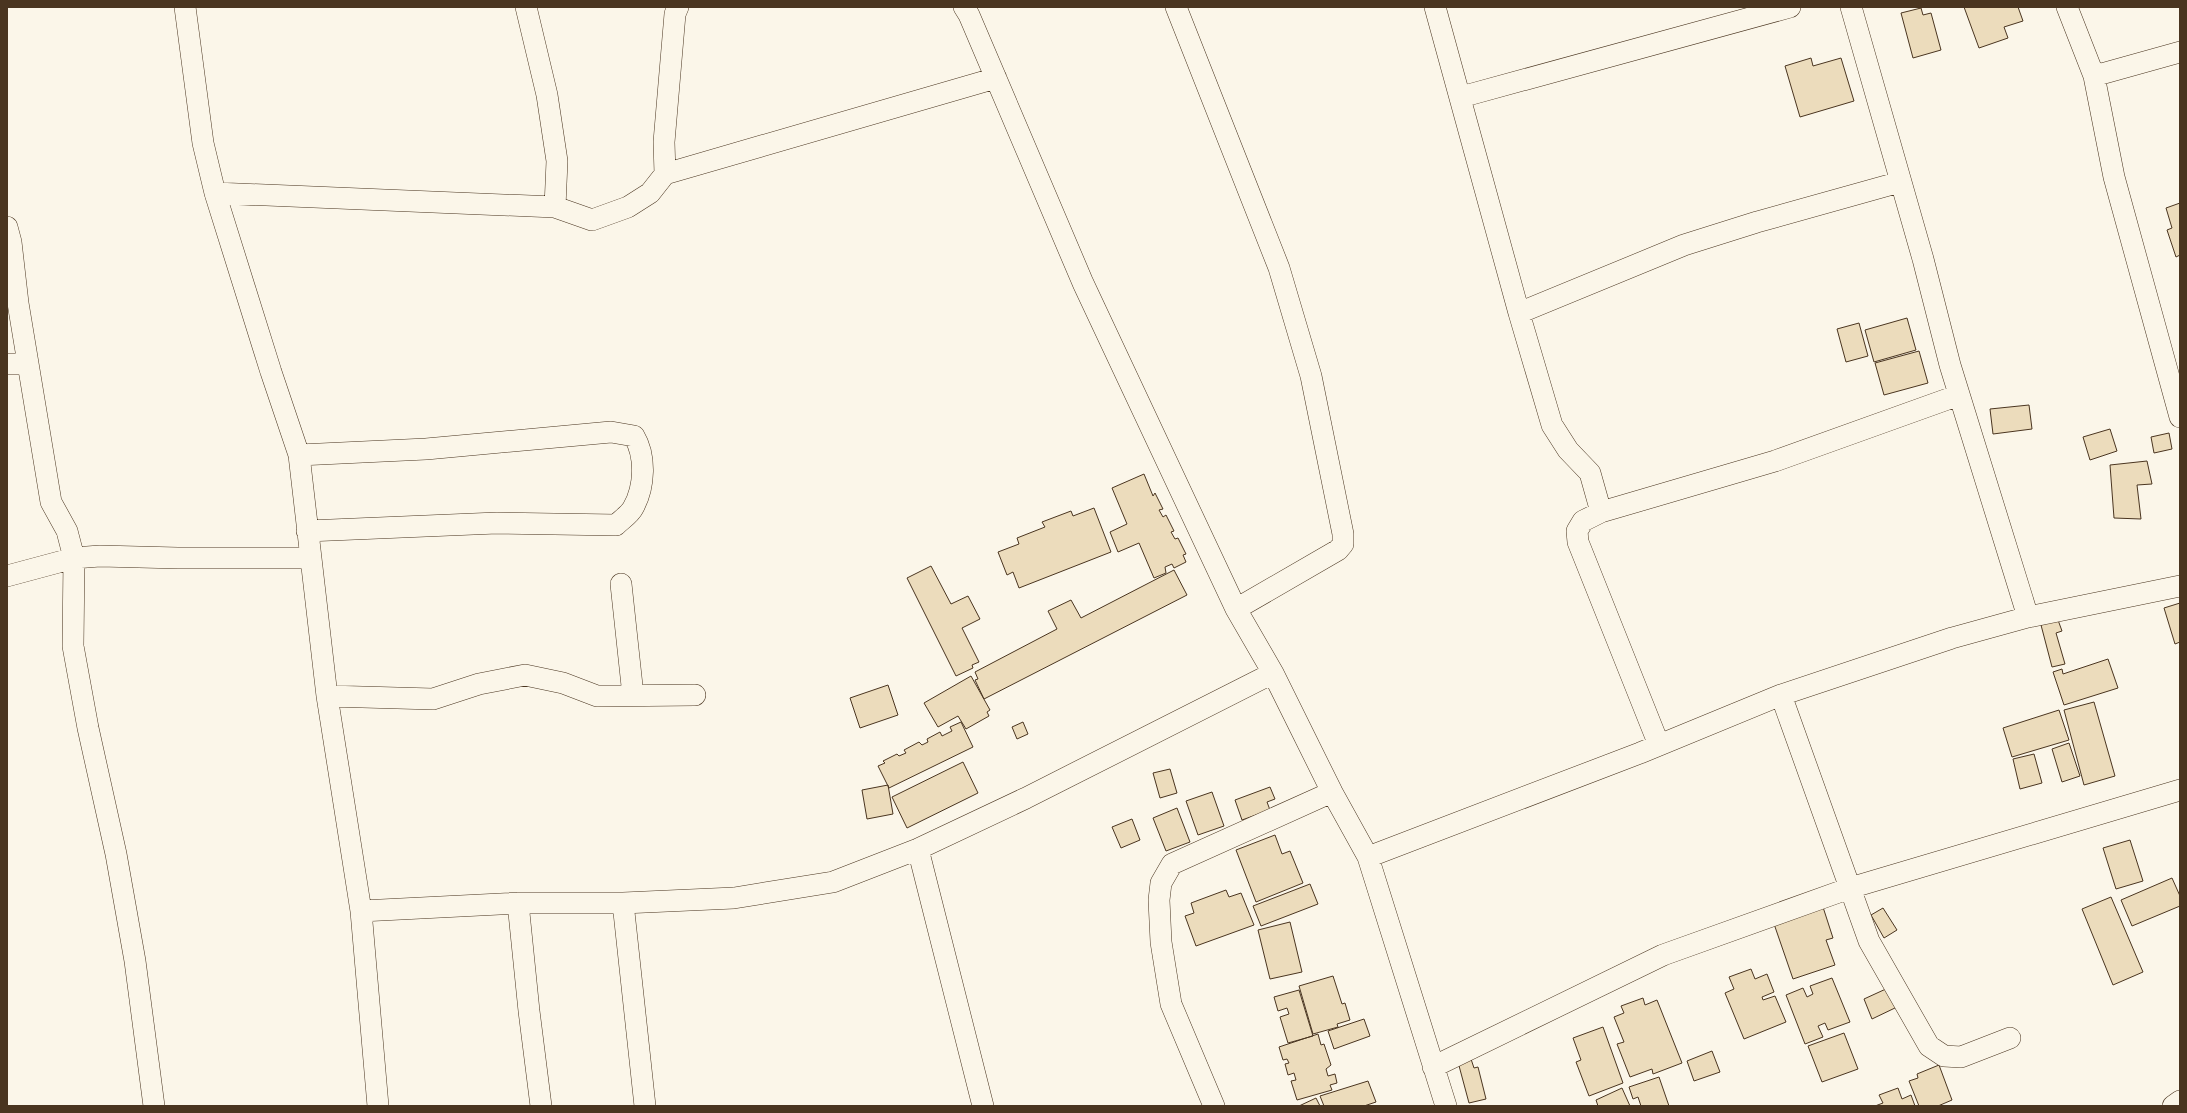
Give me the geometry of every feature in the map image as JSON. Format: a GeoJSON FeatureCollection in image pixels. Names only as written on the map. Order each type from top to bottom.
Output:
{"type":"FeatureCollection","features":[{"type":"Feature","properties":{"kind":"street"},"geometry":{"type":"LineString","coordinates":[[185,7],[203,143],[215,193],[271,372],[299,454],[327,696],[361,911],[378,1106]]}},
{"type":"Feature","properties":{"kind":"street"},"geometry":{"type":"LineString","coordinates":[[526,7],[547,95],[557,161],[555,207]]}},
{"type":"Feature","properties":{"kind":"street"},"geometry":{"type":"LineString","coordinates":[[665,174],[666,109],[675,14],[678,7]]}},
{"type":"Feature","properties":{"kind":"street"},"geometry":{"type":"LineString","coordinates":[[964,7],[1083,282],[1236,609],[1272,672],[1332,792],[1368,857],[1446,1106]]}},
{"type":"Feature","properties":{"kind":"street"},"geometry":{"type":"LineString","coordinates":[[1176,7],[1279,268],[1311,376],[1343,534],[1343,544],[1338,550],[1236,609]]}},
{"type":"Feature","properties":{"kind":"street"},"geometry":{"type":"LineString","coordinates":[[1435,7],[1519,312],[1552,424],[1568,450],[1590,473],[1601,512]]}},
{"type":"Feature","properties":{"kind":"street"},"geometry":{"type":"LineString","coordinates":[[1461,97],[1790,7]]}},
{"type":"Feature","properties":{"kind":"street"},"geometry":{"type":"LineString","coordinates":[[1851,7],[1959,395],[2028,617]]}},
{"type":"Feature","properties":{"kind":"street"},"geometry":{"type":"LineString","coordinates":[[2067,7],[2094,76],[2114,177],[2180,417]]}},
{"type":"Feature","properties":{"kind":"street"},"geometry":{"type":"LineString","coordinates":[[2094,76],[2180,52]]}},
{"type":"Feature","properties":{"kind":"street"},"geometry":{"type":"LineString","coordinates":[[215,193],[555,207],[592,220],[628,207],[650,193],[665,174],[996,78]]}},
{"type":"Feature","properties":{"kind":"street"},"geometry":{"type":"LineString","coordinates":[[1519,312],[1684,245],[1757,222],[1900,182]]}},
{"type":"Feature","properties":{"kind":"street"},"geometry":{"type":"LineString","coordinates":[[7,227],[11,242],[28,364],[51,502],[67,531],[74,558],[73,646],[88,728],[116,854],[135,961],[154,1106]]}},
{"type":"Feature","properties":{"kind":"street"},"geometry":{"type":"LineString","coordinates":[[7,364],[28,364]]}},
{"type":"Feature","properties":{"kind":"street"},"geometry":{"type":"LineString","coordinates":[[1659,745],[1578,542],[1577,531],[1584,521],[1601,512],[1775,461],[1959,395]]}},
{"type":"Feature","properties":{"kind":"street"},"geometry":{"type":"LineString","coordinates":[[299,454],[426,448],[612,432],[634,436],[641,447],[644,476],[633,508],[616,525],[497,523],[308,531]]}},
{"type":"Feature","properties":{"kind":"street"},"geometry":{"type":"LineString","coordinates":[[7,576],[74,558],[100,556],[178,558],[310,558]]}},
{"type":"Feature","properties":{"kind":"street"},"geometry":{"type":"LineString","coordinates":[[621,584],[633,695]]}},
{"type":"Feature","properties":{"kind":"street"},"geometry":{"type":"LineString","coordinates":[[1368,857],[1659,745],[1781,695],[1952,638],[2028,617],[2180,586]]}},
{"type":"Feature","properties":{"kind":"street"},"geometry":{"type":"LineString","coordinates":[[361,911],[518,903],[623,903],[734,898],[833,882],[918,849],[1026,798],[1272,672]]}},
{"type":"Feature","properties":{"kind":"street"},"geometry":{"type":"LineString","coordinates":[[327,696],[433,699],[479,684],[525,674],[563,683],[597,696],[695,695]]}},
{"type":"Feature","properties":{"kind":"street"},"geometry":{"type":"LineString","coordinates":[[1781,695],[1869,941],[1929,1046],[1944,1056],[1961,1057],[2010,1038]]}},
{"type":"Feature","properties":{"kind":"street"},"geometry":{"type":"LineString","coordinates":[[1433,1067],[1663,955],[1850,888],[2180,790]]}},
{"type":"Feature","properties":{"kind":"street"},"geometry":{"type":"LineString","coordinates":[[1214,1106],[1171,1004],[1161,942],[1159,900],[1161,883],[1172,864],[1332,792]]}},
{"type":"Feature","properties":{"kind":"street"},"geometry":{"type":"LineString","coordinates":[[918,849],[983,1106]]}},
{"type":"Feature","properties":{"kind":"street"},"geometry":{"type":"LineString","coordinates":[[518,903],[528,1010],[541,1106]]}},
{"type":"Feature","properties":{"kind":"street"},"geometry":{"type":"LineString","coordinates":[[623,903],[645,1106]]}},
{"type":"Feature","properties":{"kind":"street"},"geometry":{"type":"LineString","coordinates":[[2173,1106],[2180,1101]]}},
{"type":"Feature","properties":{"kind":"building"},"geometry":{"type":"Polygon","coordinates":[[[1964,7],[2018,7],[2023,21],[2004,27],[2008,38],[1979,48],[1964,7]]]}},
{"type":"Feature","properties":{"kind":"building"},"geometry":{"type":"Polygon","coordinates":[[[1921,8],[1923,15],[1931,13],[1941,50],[1913,58],[1901,13],[1921,8]]]}},
{"type":"Feature","properties":{"kind":"building"},"geometry":{"type":"Polygon","coordinates":[[[1811,58],[1813,66],[1841,58],[1854,101],[1800,117],[1785,66],[1811,58]]]}},
{"type":"Feature","properties":{"kind":"building"},"geometry":{"type":"Polygon","coordinates":[[[2180,203],[2180,255],[2176,257],[2167,230],[2172,228],[2166,208],[2180,203]]]}},
{"type":"Feature","properties":{"kind":"building"},"geometry":{"type":"Polygon","coordinates":[[[1907,318],[1916,350],[1874,362],[1865,330],[1907,318]]]}},
{"type":"Feature","properties":{"kind":"building"},"geometry":{"type":"Polygon","coordinates":[[[1859,323],[1868,356],[1846,362],[1837,329],[1859,323]]]}},
{"type":"Feature","properties":{"kind":"building"},"geometry":{"type":"Polygon","coordinates":[[[1919,351],[1928,383],[1884,395],[1875,363],[1919,351]]]}},
{"type":"Feature","properties":{"kind":"building"},"geometry":{"type":"Polygon","coordinates":[[[2029,405],[2032,429],[1993,434],[1990,409],[2029,405]]]}},
{"type":"Feature","properties":{"kind":"building"},"geometry":{"type":"Polygon","coordinates":[[[2110,429],[2117,451],[2090,460],[2083,437],[2110,429]]]}},
{"type":"Feature","properties":{"kind":"building"},"geometry":{"type":"Polygon","coordinates":[[[2169,433],[2172,449],[2154,453],[2151,437],[2169,433]]]}},
{"type":"Feature","properties":{"kind":"building"},"geometry":{"type":"Polygon","coordinates":[[[2147,461],[2152,484],[2137,485],[2141,519],[2114,518],[2110,465],[2147,461]]]}},
{"type":"Feature","properties":{"kind":"building"},"geometry":{"type":"Polygon","coordinates":[[[1144,474],[1153,496],[1155,493],[1163,509],[1159,510],[1163,517],[1166,515],[1174,531],[1171,532],[1175,539],[1178,538],[1186,554],[1183,555],[1186,562],[1174,568],[1172,564],[1165,567],[1166,573],[1154,578],[1139,543],[1118,552],[1110,532],[1127,524],[1112,488],[1144,474]]]}},
{"type":"Feature","properties":{"kind":"building"},"geometry":{"type":"Polygon","coordinates":[[[1094,508],[1111,552],[1019,588],[1013,572],[1007,575],[998,552],[1019,544],[1017,538],[1045,527],[1042,522],[1071,511],[1073,516],[1094,508]]]}},
{"type":"Feature","properties":{"kind":"building"},"geometry":{"type":"Polygon","coordinates":[[[931,566],[951,604],[968,596],[980,619],[962,628],[979,662],[972,665],[973,668],[956,676],[907,578],[931,566]]]}},
{"type":"Feature","properties":{"kind":"building"},"geometry":{"type":"Polygon","coordinates":[[[1174,570],[1187,595],[984,699],[975,680],[978,679],[975,672],[1057,629],[1048,611],[1071,600],[1081,618],[1174,570]]]}},
{"type":"Feature","properties":{"kind":"building"},"geometry":{"type":"Polygon","coordinates":[[[2180,603],[2180,642],[2175,644],[2164,608],[2180,603]]]}},
{"type":"Feature","properties":{"kind":"building"},"geometry":{"type":"Polygon","coordinates":[[[2058,620],[2062,631],[2056,633],[2065,664],[2052,667],[2041,625],[2058,620]]]}},
{"type":"Feature","properties":{"kind":"building"},"geometry":{"type":"Polygon","coordinates":[[[2108,659],[2118,688],[2064,705],[2053,672],[2062,669],[2063,674],[2108,659]]]}},
{"type":"Feature","properties":{"kind":"building"},"geometry":{"type":"Polygon","coordinates":[[[971,676],[990,710],[987,712],[989,716],[966,729],[958,716],[938,727],[924,703],[971,676]]]}},
{"type":"Feature","properties":{"kind":"building"},"geometry":{"type":"Polygon","coordinates":[[[888,685],[898,715],[860,728],[850,698],[888,685]]]}},
{"type":"Feature","properties":{"kind":"building"},"geometry":{"type":"Polygon","coordinates":[[[2094,702],[2115,776],[2084,785],[2064,710],[2094,702]]]}},
{"type":"Feature","properties":{"kind":"building"},"geometry":{"type":"Polygon","coordinates":[[[2059,710],[2069,740],[2012,757],[2003,728],[2059,710]]]}},
{"type":"Feature","properties":{"kind":"building"},"geometry":{"type":"Polygon","coordinates":[[[961,722],[973,747],[889,788],[878,766],[885,763],[883,761],[897,754],[899,756],[906,753],[904,750],[919,742],[922,745],[928,742],[927,739],[940,732],[942,736],[952,731],[950,727],[961,722]]]}},
{"type":"Feature","properties":{"kind":"building"},"geometry":{"type":"Polygon","coordinates":[[[1023,722],[1028,734],[1017,739],[1012,727],[1023,722]]]}},
{"type":"Feature","properties":{"kind":"building"},"geometry":{"type":"Polygon","coordinates":[[[2069,743],[2080,776],[2062,782],[2052,749],[2069,743]]]}},
{"type":"Feature","properties":{"kind":"building"},"geometry":{"type":"Polygon","coordinates":[[[2034,754],[2042,783],[2020,789],[2013,759],[2034,754]]]}},
{"type":"Feature","properties":{"kind":"building"},"geometry":{"type":"Polygon","coordinates":[[[963,762],[978,793],[907,828],[892,797],[963,762]]]}},
{"type":"Feature","properties":{"kind":"building"},"geometry":{"type":"Polygon","coordinates":[[[1170,769],[1177,793],[1160,798],[1153,773],[1170,769]]]}},
{"type":"Feature","properties":{"kind":"building"},"geometry":{"type":"Polygon","coordinates":[[[888,785],[893,814],[867,819],[862,790],[888,785]]]}},
{"type":"Feature","properties":{"kind":"building"},"geometry":{"type":"Polygon","coordinates":[[[1270,787],[1275,799],[1267,802],[1270,810],[1242,820],[1235,800],[1270,787]]]}},
{"type":"Feature","properties":{"kind":"building"},"geometry":{"type":"Polygon","coordinates":[[[1212,792],[1224,826],[1198,835],[1186,801],[1212,792]]]}},
{"type":"Feature","properties":{"kind":"building"},"geometry":{"type":"Polygon","coordinates":[[[1177,808],[1190,842],[1166,851],[1153,818],[1177,808]]]}},
{"type":"Feature","properties":{"kind":"building"},"geometry":{"type":"Polygon","coordinates":[[[1132,819],[1140,840],[1121,848],[1112,827],[1132,819]]]}},
{"type":"Feature","properties":{"kind":"building"},"geometry":{"type":"Polygon","coordinates":[[[1275,835],[1282,854],[1290,851],[1303,883],[1256,902],[1236,850],[1275,835]]]}},
{"type":"Feature","properties":{"kind":"building"},"geometry":{"type":"Polygon","coordinates":[[[2130,840],[2143,881],[2116,889],[2103,848],[2130,840]]]}},
{"type":"Feature","properties":{"kind":"building"},"geometry":{"type":"Polygon","coordinates":[[[2172,878],[2180,896],[2180,906],[2132,926],[2121,900],[2172,878]]]}},
{"type":"Feature","properties":{"kind":"building"},"geometry":{"type":"Polygon","coordinates":[[[1310,884],[1318,904],[1261,926],[1253,906],[1310,884]]]}},
{"type":"Feature","properties":{"kind":"building"},"geometry":{"type":"Polygon","coordinates":[[[1226,890],[1229,897],[1241,893],[1254,925],[1196,946],[1185,916],[1194,913],[1191,903],[1226,890]]]}},
{"type":"Feature","properties":{"kind":"building"},"geometry":{"type":"Polygon","coordinates":[[[2111,897],[2143,972],[2113,985],[2082,909],[2111,897]]]}},
{"type":"Feature","properties":{"kind":"building"},"geometry":{"type":"Polygon","coordinates":[[[1822,904],[1833,938],[1826,940],[1835,965],[1793,979],[1773,921],[1822,904]]]}},
{"type":"Feature","properties":{"kind":"building"},"geometry":{"type":"Polygon","coordinates":[[[1883,908],[1897,930],[1884,938],[1871,915],[1883,908]]]}},
{"type":"Feature","properties":{"kind":"building"},"geometry":{"type":"Polygon","coordinates":[[[1290,922],[1302,972],[1270,979],[1258,930],[1290,922]]]}},
{"type":"Feature","properties":{"kind":"building"},"geometry":{"type":"Polygon","coordinates":[[[1751,969],[1755,979],[1767,974],[1774,992],[1762,997],[1763,1000],[1775,996],[1786,1022],[1744,1039],[1725,993],[1734,989],[1729,977],[1751,969]]]}},
{"type":"Feature","properties":{"kind":"building"},"geometry":{"type":"Polygon","coordinates":[[[1333,976],[1342,1004],[1345,1003],[1350,1020],[1337,1024],[1338,1027],[1313,1034],[1299,986],[1333,976]]]}},
{"type":"Feature","properties":{"kind":"building"},"geometry":{"type":"Polygon","coordinates":[[[1832,978],[1850,1022],[1828,1030],[1825,1023],[1818,1026],[1823,1037],[1805,1044],[1786,995],[1803,988],[1807,997],[1813,994],[1810,986],[1832,978]]]}},
{"type":"Feature","properties":{"kind":"building"},"geometry":{"type":"Polygon","coordinates":[[[1888,988],[1897,1007],[1872,1019],[1864,999],[1888,988]]]}},
{"type":"Feature","properties":{"kind":"building"},"geometry":{"type":"Polygon","coordinates":[[[1299,990],[1313,1036],[1288,1043],[1280,1017],[1289,1014],[1287,1008],[1278,1011],[1274,997],[1299,990]]]}},
{"type":"Feature","properties":{"kind":"building"},"geometry":{"type":"Polygon","coordinates":[[[1643,998],[1645,1005],[1657,1000],[1682,1063],[1653,1074],[1652,1069],[1630,1077],[1617,1044],[1624,1042],[1614,1017],[1624,1013],[1621,1006],[1643,998]]]}},
{"type":"Feature","properties":{"kind":"building"},"geometry":{"type":"Polygon","coordinates":[[[1364,1019],[1370,1036],[1334,1049],[1328,1031],[1364,1019]]]}},
{"type":"Feature","properties":{"kind":"building"},"geometry":{"type":"Polygon","coordinates":[[[1603,1027],[1623,1083],[1589,1096],[1576,1062],[1581,1060],[1573,1038],[1603,1027]]]}},
{"type":"Feature","properties":{"kind":"building"},"geometry":{"type":"Polygon","coordinates":[[[1844,1033],[1858,1069],[1822,1082],[1808,1046],[1844,1033]]]}},
{"type":"Feature","properties":{"kind":"building"},"geometry":{"type":"Polygon","coordinates":[[[1318,1034],[1321,1045],[1324,1044],[1331,1065],[1326,1069],[1328,1076],[1335,1074],[1337,1083],[1330,1085],[1332,1090],[1297,1100],[1291,1081],[1296,1080],[1294,1073],[1288,1075],[1285,1064],[1289,1063],[1287,1059],[1283,1060],[1279,1047],[1318,1034]]]}},
{"type":"Feature","properties":{"kind":"building"},"geometry":{"type":"Polygon","coordinates":[[[1712,1051],[1720,1072],[1694,1081],[1687,1061],[1712,1051]]]}},
{"type":"Feature","properties":{"kind":"building"},"geometry":{"type":"Polygon","coordinates":[[[1471,1059],[1474,1068],[1478,1067],[1486,1099],[1469,1103],[1458,1062],[1471,1059]]]}},
{"type":"Feature","properties":{"kind":"building"},"geometry":{"type":"Polygon","coordinates":[[[1939,1065],[1952,1100],[1938,1106],[1919,1106],[1909,1081],[1918,1078],[1917,1074],[1939,1065]]]}},
{"type":"Feature","properties":{"kind":"building"},"geometry":{"type":"Polygon","coordinates":[[[1659,1077],[1669,1106],[1641,1106],[1638,1097],[1633,1099],[1629,1087],[1659,1077]]]}},
{"type":"Feature","properties":{"kind":"building"},"geometry":{"type":"Polygon","coordinates":[[[1368,1081],[1376,1102],[1364,1106],[1324,1106],[1320,1096],[1368,1081]]]}},
{"type":"Feature","properties":{"kind":"building"},"geometry":{"type":"Polygon","coordinates":[[[1622,1088],[1630,1106],[1598,1106],[1596,1100],[1622,1088]]]}},
{"type":"Feature","properties":{"kind":"building"},"geometry":{"type":"Polygon","coordinates":[[[1898,1088],[1902,1099],[1911,1095],[1915,1106],[1875,1106],[1883,1103],[1879,1095],[1898,1088]]]}},
{"type":"Feature","properties":{"kind":"building"},"geometry":{"type":"Polygon","coordinates":[[[1316,1098],[1320,1106],[1299,1106],[1316,1098]]]}}]}
